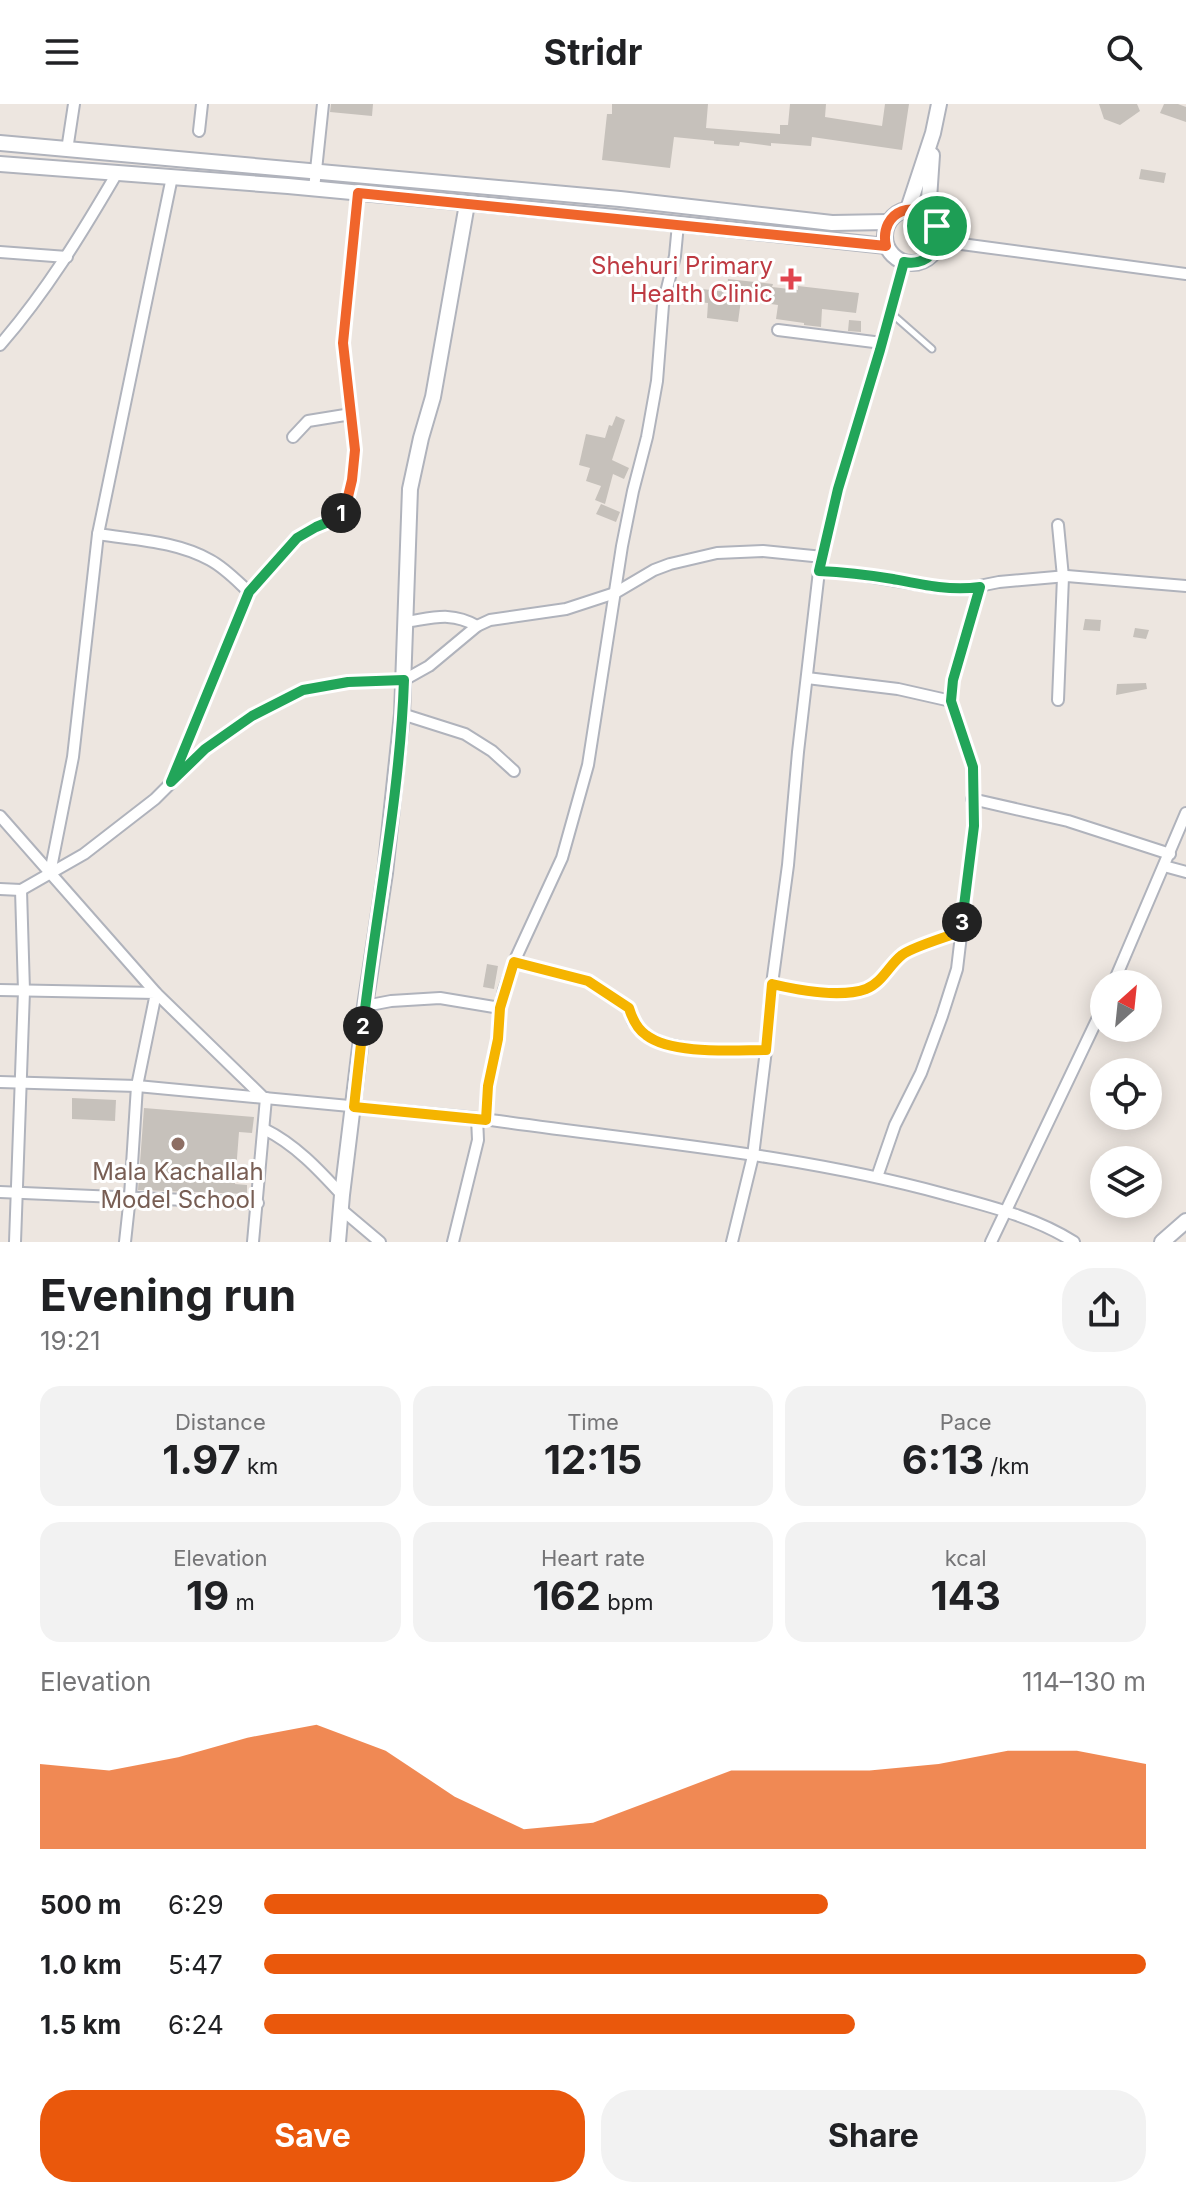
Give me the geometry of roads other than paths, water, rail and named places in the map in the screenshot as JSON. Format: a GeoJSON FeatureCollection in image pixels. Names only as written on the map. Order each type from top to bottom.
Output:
{"type":"FeatureCollection","features":[{"type":"Feature","properties":{"kind":"main road"},"geometry":{"type":"LineString","coordinates":[[908,209],[933,133],[939,104]]}},
{"type":"Feature","properties":{"kind":"main road"},"geometry":{"type":"LineString","coordinates":[[928,214],[933,133]]}},
{"type":"Feature","properties":{"kind":"main road"},"geometry":{"type":"LineString","coordinates":[[0,143],[620,199],[832,223],[888,222]]}},
{"type":"Feature","properties":{"kind":"main road"},"geometry":{"type":"LineString","coordinates":[[0,164],[358,193],[886,246]]}},
{"type":"Feature","properties":{"kind":"main road"},"geometry":{"type":"LineString","coordinates":[[338,1242],[402,714],[410,489],[433,397],[467,204]]}},
{"type":"Feature","properties":{"kind":"main road"},"geometry":{"type":"LineString","coordinates":[[908,209],[928,214],[937,226],[937,248],[926,260],[912,264],[897,259],[886,246],[884,238],[888,222],[908,209]]}},
{"type":"Feature","properties":{"kind":"main road"},"geometry":{"type":"LineString","coordinates":[[1162,1242],[1186,1221]]}},
{"type":"Feature","properties":{"kind":"street"},"geometry":{"type":"LineString","coordinates":[[67,150],[74,104]]}},
{"type":"Feature","properties":{"kind":"street"},"geometry":{"type":"LineString","coordinates":[[199,131],[202,104]]}},
{"type":"Feature","properties":{"kind":"street"},"geometry":{"type":"LineString","coordinates":[[314,189],[323,104]]}},
{"type":"Feature","properties":{"kind":"street"},"geometry":{"type":"LineString","coordinates":[[0,345],[67,257],[117,173]]}},
{"type":"Feature","properties":{"kind":"street"},"geometry":{"type":"LineString","coordinates":[[50,873],[73,757],[98,534],[172,177]]}},
{"type":"Feature","properties":{"kind":"street"},"geometry":{"type":"LineString","coordinates":[[171,782],[249,592],[297,538],[338,518],[346,505],[355,450],[343,343],[358,193]]}},
{"type":"Feature","properties":{"kind":"street"},"geometry":{"type":"LineString","coordinates":[[453,1242],[478,1140],[498,1039],[500,1008],[514,962],[562,858],[588,765],[627,519],[657,381],[663,305],[675,256],[678,224]]}},
{"type":"Feature","properties":{"kind":"street"},"geometry":{"type":"LineString","coordinates":[[939,241],[1186,274]]}},
{"type":"Feature","properties":{"kind":"street"},"geometry":{"type":"LineString","coordinates":[[0,252],[67,257]]}},
{"type":"Feature","properties":{"kind":"street"},"geometry":{"type":"LineString","coordinates":[[732,1242],[753,1156],[819,571],[838,489],[904,262]]}},
{"type":"Feature","properties":{"kind":"street"},"geometry":{"type":"LineString","coordinates":[[778,330],[882,343]]}},
{"type":"Feature","properties":{"kind":"street"},"geometry":{"type":"LineString","coordinates":[[293,437],[308,421],[345,415],[350,410]]}},
{"type":"Feature","properties":{"kind":"street"},"geometry":{"type":"LineString","coordinates":[[1058,525],[1063,577],[1058,700]]}},
{"type":"Feature","properties":{"kind":"street"},"geometry":{"type":"LineString","coordinates":[[98,534],[176,546],[209,559],[249,592]]}},
{"type":"Feature","properties":{"kind":"street"},"geometry":{"type":"LineString","coordinates":[[0,889],[21,890],[84,854],[155,799],[205,749],[252,716],[303,690],[348,682],[404,680],[429,666],[477,626],[490,620],[566,609],[615,593],[670,564],[717,553],[763,551],[823,557]]}},
{"type":"Feature","properties":{"kind":"street"},"geometry":{"type":"LineString","coordinates":[[819,571],[964,589],[999,582],[1063,577],[1186,586]]}},
{"type":"Feature","properties":{"kind":"street"},"geometry":{"type":"LineString","coordinates":[[877,1177],[895,1125],[921,1073],[957,969],[972,841],[973,767],[951,701],[953,680],[980,587]]}},
{"type":"Feature","properties":{"kind":"street"},"geometry":{"type":"LineString","coordinates":[[405,622],[449,615],[477,626]]}},
{"type":"Feature","properties":{"kind":"street"},"geometry":{"type":"LineString","coordinates":[[807,678],[898,689],[951,701]]}},
{"type":"Feature","properties":{"kind":"street"},"geometry":{"type":"LineString","coordinates":[[402,714],[465,734],[492,751],[514,771]]}},
{"type":"Feature","properties":{"kind":"street"},"geometry":{"type":"LineString","coordinates":[[972,799],[1068,821],[1170,854]]}},
{"type":"Feature","properties":{"kind":"street"},"geometry":{"type":"LineString","coordinates":[[1119,970],[1186,813]]}},
{"type":"Feature","properties":{"kind":"street"},"geometry":{"type":"LineString","coordinates":[[0,816],[156,993],[264,1098],[253,1242]]}},
{"type":"Feature","properties":{"kind":"street"},"geometry":{"type":"LineString","coordinates":[[1164,866],[1186,872]]}},
{"type":"Feature","properties":{"kind":"street"},"geometry":{"type":"LineString","coordinates":[[15,1242],[24,991],[21,890]]}},
{"type":"Feature","properties":{"kind":"street"},"geometry":{"type":"LineString","coordinates":[[772,984],[807,992],[867,989],[878,983],[904,953],[960,932]]}},
{"type":"Feature","properties":{"kind":"street"},"geometry":{"type":"LineString","coordinates":[[514,962],[588,981],[629,1008],[633,1021],[646,1035],[662,1043],[697,1050],[766,1050]]}},
{"type":"Feature","properties":{"kind":"street"},"geometry":{"type":"LineString","coordinates":[[0,990],[156,993]]}},
{"type":"Feature","properties":{"kind":"street"},"geometry":{"type":"LineString","coordinates":[[125,1242],[137,1086],[156,993]]}},
{"type":"Feature","properties":{"kind":"street"},"geometry":{"type":"LineString","coordinates":[[365,1006],[440,998],[500,1008]]}},
{"type":"Feature","properties":{"kind":"street"},"geometry":{"type":"LineString","coordinates":[[991,1242],[1090,1034]]}},
{"type":"Feature","properties":{"kind":"street"},"geometry":{"type":"LineString","coordinates":[[0,1082],[137,1086],[482,1119],[642,1138],[877,1177],[1006,1211],[1074,1242]]}},
{"type":"Feature","properties":{"kind":"street"},"geometry":{"type":"LineString","coordinates":[[264,1129],[281,1137],[308,1160],[342,1203],[380,1242]]}},
{"type":"Feature","properties":{"kind":"street"},"geometry":{"type":"LineString","coordinates":[[0,1192],[258,1203]]}},
{"type":"Feature","properties":{"kind":"lane"},"geometry":{"type":"LineString","coordinates":[[890,312],[932,349]]}},
{"type":"Feature","properties":{"kind":"place","name":"Shehuri Primary Health Clinic"},"geometry":{"type":"Point","coordinates":[791,279]}},
{"type":"Feature","properties":{"kind":"place","name":"Mala Kachallah Model School"},"geometry":{"type":"Point","coordinates":[178,1144]}}]}
